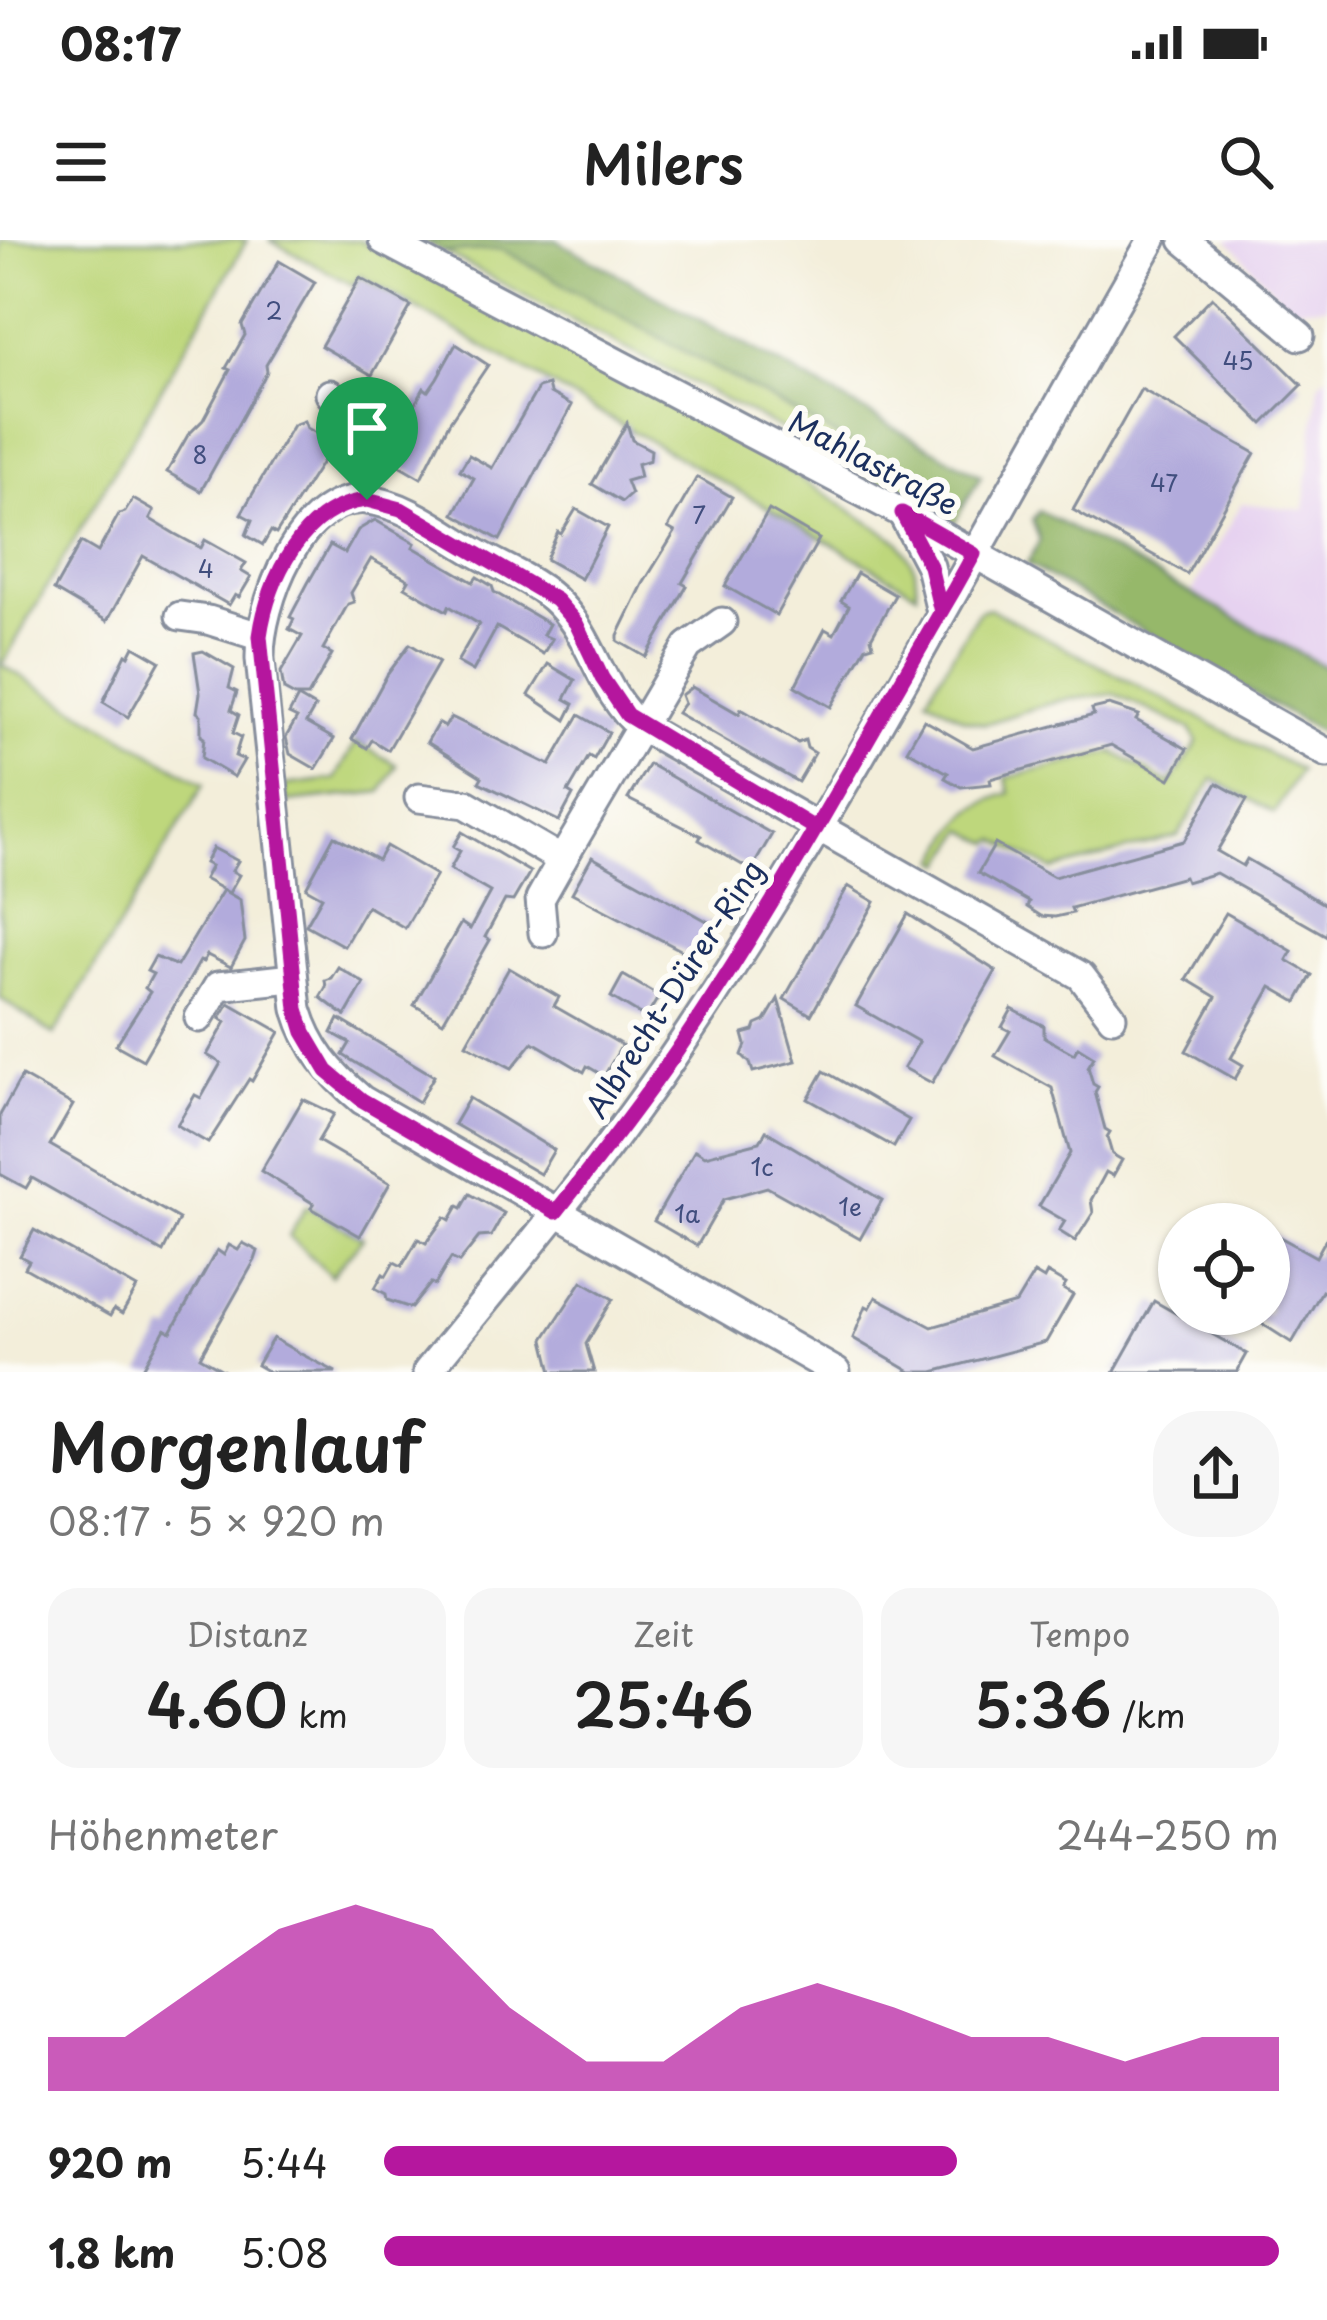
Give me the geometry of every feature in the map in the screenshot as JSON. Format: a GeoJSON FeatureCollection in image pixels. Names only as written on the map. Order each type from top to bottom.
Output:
{"type":"FeatureCollection","features":[{"type":"Feature","properties":{"kind":"street","name":"Mahlastraße"},"geometry":{"type":"LineString","coordinates":[[383,240],[902,513],[1327,753]]}},
{"type":"Feature","properties":{"kind":"street","name":"Albrecht-Dürer-Ring"},"geometry":{"type":"LineString","coordinates":[[427,1372],[676,1052],[816,829],[1152,240]]}},
{"type":"Feature","properties":{"kind":"street"},"geometry":{"type":"LineString","coordinates":[[1184,240],[1300,336]]}},
{"type":"Feature","properties":{"kind":"street"},"geometry":{"type":"LineString","coordinates":[[330,394],[349,416],[367,500]]}},
{"type":"Feature","properties":{"kind":"street"},"geometry":{"type":"LineString","coordinates":[[836,1372],[362,1100],[327,1071],[304,1032],[292,978],[260,636],[270,593],[304,534],[334,507],[367,500],[401,509],[556,600],[576,623],[614,699],[640,726],[1081,976],[1112,1017]]}},
{"type":"Feature","properties":{"kind":"street"},"geometry":{"type":"LineString","coordinates":[[902,513],[930,566],[941,612]]}},
{"type":"Feature","properties":{"kind":"street"},"geometry":{"type":"LineString","coordinates":[[180,616],[260,636]]}},
{"type":"Feature","properties":{"kind":"street"},"geometry":{"type":"LineString","coordinates":[[543,934],[540,899],[562,860],[688,646],[722,622]]}},
{"type":"Feature","properties":{"kind":"street"},"geometry":{"type":"LineString","coordinates":[[419,798],[466,804],[562,860]]}},
{"type":"Feature","properties":{"kind":"street"},"geometry":{"type":"LineString","coordinates":[[199,1018],[218,986],[292,978]]}},
{"type":"Feature","properties":{"kind":"shaded area"},"geometry":{"type":"Polygon","coordinates":[[[1227,240],[1327,240],[1327,306],[1290,308],[1227,240]]]}},
{"type":"Feature","properties":{"kind":"shaded area"},"geometry":{"type":"Polygon","coordinates":[[[1327,375],[1327,669],[1192,592],[1242,503],[1304,510],[1319,383],[1327,375]]]}},
{"type":"Feature","properties":{"kind":"green space"},"geometry":{"type":"Polygon","coordinates":[[[0,240],[247,240],[2,665],[204,784],[54,1035],[0,998],[0,240]]]}},
{"type":"Feature","properties":{"kind":"green space"},"geometry":{"type":"Polygon","coordinates":[[[269,240],[359,240],[713,423],[900,542],[915,569],[917,593],[360,275],[353,285],[269,240]]]}},
{"type":"Feature","properties":{"kind":"green space"},"geometry":{"type":"Polygon","coordinates":[[[421,240],[556,240],[981,476],[963,507],[501,249],[444,252],[421,240]]]}},
{"type":"Feature","properties":{"kind":"green space"},"geometry":{"type":"Polygon","coordinates":[[[501,248],[963,507],[954,523],[444,252],[501,248]]]}},
{"type":"Feature","properties":{"kind":"green space"},"geometry":{"type":"Polygon","coordinates":[[[1039,511],[1327,668],[1327,736],[1027,564],[1040,540],[1032,520],[1039,511]]]}},
{"type":"Feature","properties":{"kind":"green space"},"geometry":{"type":"Polygon","coordinates":[[[989,608],[1300,770],[1274,813],[1213,779],[1178,836],[1053,870],[997,840],[991,843],[965,830],[944,864],[938,860],[965,817],[1010,793],[1006,778],[1113,752],[1170,784],[1198,742],[1190,729],[1114,694],[1056,701],[985,724],[964,719],[927,697],[979,611],[989,608]]]}},
{"type":"Feature","properties":{"kind":"green space"},"geometry":{"type":"Polygon","coordinates":[[[356,742],[397,765],[381,792],[286,802],[284,785],[335,779],[356,742]]]}},
{"type":"Feature","properties":{"kind":"green space"},"geometry":{"type":"Polygon","coordinates":[[[306,1206],[363,1238],[331,1276],[289,1236],[306,1206]]]}},
{"type":"Feature","properties":{"kind":"building"},"geometry":{"type":"Polygon","coordinates":[[[279,261],[315,282],[201,491],[167,472],[230,370],[226,368],[245,335],[242,325],[279,261]]]}},
{"type":"Feature","properties":{"kind":"building"},"geometry":{"type":"Polygon","coordinates":[[[360,278],[411,306],[372,375],[321,346],[360,278]]]}},
{"type":"Feature","properties":{"kind":"building"},"geometry":{"type":"Polygon","coordinates":[[[1212,297],[1302,385],[1263,424],[1174,336],[1212,297]]]}},
{"type":"Feature","properties":{"kind":"building"},"geometry":{"type":"Polygon","coordinates":[[[456,344],[488,365],[449,423],[421,478],[392,461],[415,413],[411,411],[456,344]]]}},
{"type":"Feature","properties":{"kind":"building"},"geometry":{"type":"Polygon","coordinates":[[[548,385],[550,393],[572,405],[500,540],[454,514],[474,478],[460,470],[469,455],[492,468],[538,388],[548,385]]]}},
{"type":"Feature","properties":{"kind":"building"},"geometry":{"type":"Polygon","coordinates":[[[1141,389],[1255,453],[1187,574],[1073,510],[1141,389]]]}},
{"type":"Feature","properties":{"kind":"building"},"geometry":{"type":"Polygon","coordinates":[[[304,421],[307,428],[334,443],[276,534],[271,531],[263,545],[246,535],[252,520],[241,514],[293,425],[304,421]]]}},
{"type":"Feature","properties":{"kind":"building"},"geometry":{"type":"Polygon","coordinates":[[[627,423],[632,440],[651,450],[650,460],[637,464],[640,477],[626,481],[631,494],[622,502],[592,484],[627,423]]]}},
{"type":"Feature","properties":{"kind":"building"},"geometry":{"type":"Polygon","coordinates":[[[697,477],[732,497],[646,657],[618,641],[618,635],[675,532],[668,528],[697,477]]]}},
{"type":"Feature","properties":{"kind":"building"},"geometry":{"type":"Polygon","coordinates":[[[133,499],[154,511],[150,519],[175,534],[201,548],[205,540],[246,563],[241,571],[251,577],[239,597],[235,595],[229,605],[143,556],[107,621],[54,590],[81,542],[98,552],[133,499]]]}},
{"type":"Feature","properties":{"kind":"building"},"geometry":{"type":"Polygon","coordinates":[[[576,509],[608,527],[581,579],[546,559],[558,532],[576,509]]]}},
{"type":"Feature","properties":{"kind":"building"},"geometry":{"type":"Polygon","coordinates":[[[769,510],[819,539],[776,615],[725,586],[769,510]]]}},
{"type":"Feature","properties":{"kind":"building"},"geometry":{"type":"Polygon","coordinates":[[[375,520],[415,543],[413,547],[473,582],[477,577],[549,624],[543,635],[552,639],[543,654],[497,627],[473,671],[457,662],[479,624],[405,587],[409,580],[371,559],[351,593],[354,602],[348,604],[323,649],[332,654],[308,696],[284,690],[281,672],[302,636],[289,629],[294,619],[290,617],[308,583],[330,545],[345,553],[358,530],[375,520]]]}},
{"type":"Feature","properties":{"kind":"building"},"geometry":{"type":"Polygon","coordinates":[[[857,573],[895,595],[871,638],[873,645],[866,647],[831,707],[795,686],[825,629],[834,634],[849,606],[841,601],[857,573]]]}},
{"type":"Feature","properties":{"kind":"building"},"geometry":{"type":"Polygon","coordinates":[[[410,644],[439,662],[388,750],[372,740],[367,748],[352,739],[410,644]]]}},
{"type":"Feature","properties":{"kind":"building"},"geometry":{"type":"Polygon","coordinates":[[[134,646],[160,661],[128,717],[103,702],[134,646]]]}},
{"type":"Feature","properties":{"kind":"building"},"geometry":{"type":"Polygon","coordinates":[[[203,651],[234,669],[229,688],[237,692],[231,710],[239,715],[233,733],[241,737],[235,756],[244,760],[234,777],[202,758],[194,653],[203,651]]]}},
{"type":"Feature","properties":{"kind":"building"},"geometry":{"type":"Polygon","coordinates":[[[548,664],[575,680],[565,699],[574,704],[566,720],[529,695],[548,664]]]}},
{"type":"Feature","properties":{"kind":"building"},"geometry":{"type":"Polygon","coordinates":[[[692,687],[798,743],[805,740],[815,753],[798,782],[677,713],[684,703],[681,695],[692,687]]]}},
{"type":"Feature","properties":{"kind":"building"},"geometry":{"type":"Polygon","coordinates":[[[298,697],[315,707],[306,723],[334,739],[316,769],[290,754],[286,737],[297,718],[289,714],[298,697]]]}},
{"type":"Feature","properties":{"kind":"building"},"geometry":{"type":"Polygon","coordinates":[[[1109,705],[1139,715],[1136,720],[1187,749],[1170,779],[1111,745],[990,779],[991,784],[961,787],[945,778],[948,773],[907,750],[924,720],[973,748],[1094,715],[1092,709],[1109,705]]]}},
{"type":"Feature","properties":{"kind":"building"},"geometry":{"type":"Polygon","coordinates":[[[579,715],[609,732],[568,792],[573,795],[559,821],[479,782],[482,777],[427,742],[438,723],[445,727],[451,717],[550,765],[579,715]]]}},
{"type":"Feature","properties":{"kind":"building"},"geometry":{"type":"Polygon","coordinates":[[[649,764],[772,834],[751,870],[699,840],[701,836],[628,799],[649,764]]]}},
{"type":"Feature","properties":{"kind":"building"},"geometry":{"type":"Polygon","coordinates":[[[1217,783],[1247,800],[1217,851],[1243,866],[1247,859],[1327,906],[1327,936],[1216,873],[1186,882],[1184,877],[1071,908],[1073,913],[1055,917],[1041,916],[1027,907],[1029,902],[978,873],[995,844],[1054,877],[1184,841],[1217,783]]]}},
{"type":"Feature","properties":{"kind":"building"},"geometry":{"type":"Polygon","coordinates":[[[462,832],[530,872],[513,901],[505,900],[485,937],[490,940],[443,1022],[414,1005],[461,923],[470,929],[490,892],[450,869],[460,851],[453,847],[462,832]]]}},
{"type":"Feature","properties":{"kind":"building"},"geometry":{"type":"Polygon","coordinates":[[[334,836],[378,860],[386,846],[436,875],[405,928],[367,906],[344,946],[306,925],[322,897],[306,888],[334,836]]]}},
{"type":"Feature","properties":{"kind":"building"},"geometry":{"type":"Polygon","coordinates":[[[213,848],[238,861],[232,871],[239,875],[229,893],[204,879],[213,848]]]}},
{"type":"Feature","properties":{"kind":"building"},"geometry":{"type":"Polygon","coordinates":[[[592,857],[714,925],[696,958],[572,893],[592,857]]]}},
{"type":"Feature","properties":{"kind":"building"},"geometry":{"type":"Polygon","coordinates":[[[848,886],[875,902],[811,1015],[784,999],[848,886]]]}},
{"type":"Feature","properties":{"kind":"building"},"geometry":{"type":"Polygon","coordinates":[[[223,890],[240,900],[245,941],[231,967],[207,955],[200,961],[143,1060],[116,1045],[150,992],[145,988],[153,974],[147,971],[155,957],[177,966],[223,890]]]}},
{"type":"Feature","properties":{"kind":"building"},"geometry":{"type":"Polygon","coordinates":[[[1226,913],[1292,951],[1287,960],[1312,975],[1297,1002],[1271,987],[1231,1058],[1243,1065],[1235,1079],[1186,1051],[1216,997],[1186,979],[1226,913]]]}},
{"type":"Feature","properties":{"kind":"building"},"geometry":{"type":"Polygon","coordinates":[[[908,914],[996,971],[932,1083],[904,1068],[919,1042],[856,1006],[908,914]]]}},
{"type":"Feature","properties":{"kind":"building"},"geometry":{"type":"Polygon","coordinates":[[[338,967],[364,983],[345,1016],[320,997],[325,980],[338,967]]]}},
{"type":"Feature","properties":{"kind":"building"},"geometry":{"type":"Polygon","coordinates":[[[509,968],[559,997],[554,1006],[622,1045],[604,1076],[587,1066],[584,1072],[533,1042],[512,1068],[466,1044],[509,968]]]}},
{"type":"Feature","properties":{"kind":"building"},"geometry":{"type":"Polygon","coordinates":[[[623,975],[659,996],[646,1018],[611,997],[623,975]]]}},
{"type":"Feature","properties":{"kind":"building"},"geometry":{"type":"Polygon","coordinates":[[[778,999],[796,1061],[753,1072],[742,1055],[743,1034],[765,1021],[778,999]]]}},
{"type":"Feature","properties":{"kind":"building"},"geometry":{"type":"Polygon","coordinates":[[[229,1003],[280,1032],[208,1143],[177,1125],[195,1095],[201,1098],[221,1063],[207,1055],[226,1022],[220,1018],[229,1003]]]}},
{"type":"Feature","properties":{"kind":"building"},"geometry":{"type":"Polygon","coordinates":[[[1012,1009],[1044,1026],[1044,1037],[1074,1054],[1078,1047],[1094,1057],[1088,1067],[1098,1087],[1095,1092],[1105,1129],[1110,1132],[1107,1137],[1112,1154],[1122,1160],[1113,1176],[1106,1172],[1091,1200],[1093,1213],[1075,1241],[1059,1231],[1065,1221],[1039,1206],[1070,1153],[1052,1088],[995,1056],[1010,1031],[1002,1027],[1012,1009]]]}},
{"type":"Feature","properties":{"kind":"building"},"geometry":{"type":"Polygon","coordinates":[[[339,1019],[434,1076],[419,1102],[343,1055],[350,1043],[332,1033],[339,1019]]]}},
{"type":"Feature","properties":{"kind":"building"},"geometry":{"type":"Polygon","coordinates":[[[824,1071],[909,1120],[894,1147],[808,1099],[824,1071]]]}},
{"type":"Feature","properties":{"kind":"building"},"geometry":{"type":"Polygon","coordinates":[[[22,1076],[73,1105],[50,1145],[179,1219],[163,1252],[32,1178],[26,1188],[0,1174],[0,1115],[22,1076]]]}},
{"type":"Feature","properties":{"kind":"building"},"geometry":{"type":"Polygon","coordinates":[[[469,1098],[554,1150],[540,1174],[454,1124],[469,1098]]]}},
{"type":"Feature","properties":{"kind":"building"},"geometry":{"type":"Polygon","coordinates":[[[303,1099],[334,1114],[318,1141],[390,1183],[360,1236],[261,1171],[303,1099]]]}},
{"type":"Feature","properties":{"kind":"building"},"geometry":{"type":"Polygon","coordinates":[[[766,1131],[882,1200],[860,1239],[767,1187],[724,1199],[697,1246],[654,1221],[695,1150],[705,1156],[760,1142],[766,1131]]]}},
{"type":"Feature","properties":{"kind":"building"},"geometry":{"type":"Polygon","coordinates":[[[470,1194],[504,1213],[491,1236],[479,1237],[459,1262],[451,1258],[435,1285],[431,1283],[411,1308],[387,1300],[375,1288],[383,1274],[394,1262],[402,1266],[418,1239],[426,1243],[470,1194]]]}},
{"type":"Feature","properties":{"kind":"building"},"geometry":{"type":"Polygon","coordinates":[[[34,1230],[137,1288],[122,1314],[114,1309],[110,1316],[25,1268],[29,1261],[20,1256],[34,1230]]]}},
{"type":"Feature","properties":{"kind":"building"},"geometry":{"type":"Polygon","coordinates":[[[1327,1237],[1327,1294],[1322,1291],[1292,1343],[1280,1335],[1290,1335],[1290,1243],[1316,1257],[1327,1237]]]}},
{"type":"Feature","properties":{"kind":"building"},"geometry":{"type":"Polygon","coordinates":[[[243,1243],[258,1251],[255,1260],[200,1357],[226,1372],[141,1372],[165,1329],[171,1332],[217,1250],[224,1255],[229,1245],[238,1250],[243,1243]]]}},
{"type":"Feature","properties":{"kind":"building"},"geometry":{"type":"Polygon","coordinates":[[[1034,1273],[1044,1279],[1047,1273],[1066,1284],[1063,1289],[1073,1295],[1046,1342],[933,1372],[911,1372],[853,1338],[866,1306],[870,1308],[876,1297],[932,1327],[1016,1303],[1034,1273]]]}},
{"type":"Feature","properties":{"kind":"building"},"geometry":{"type":"Polygon","coordinates":[[[582,1281],[613,1299],[586,1344],[594,1372],[552,1372],[544,1339],[582,1281]]]}},
{"type":"Feature","properties":{"kind":"building"},"geometry":{"type":"Polygon","coordinates":[[[1154,1301],[1158,1303],[1158,1335],[1214,1335],[1247,1354],[1237,1372],[1114,1372],[1154,1301]]]}},
{"type":"Feature","properties":{"kind":"building"},"geometry":{"type":"Polygon","coordinates":[[[273,1338],[336,1372],[269,1372],[257,1365],[273,1338]]]}},
{"type":"Feature","properties":{"kind":"route"},"geometry":{"type":"LineString","coordinates":[[367,500],[334,507],[317,518],[270,593],[262,615],[260,659],[297,1009],[304,1032],[327,1071],[362,1100],[556,1212],[623,1127],[715,994],[816,829],[955,588],[974,554],[902,513],[930,566],[941,612],[816,829],[627,715],[602,678],[576,623],[556,600],[401,509],[367,500]]}}]}
